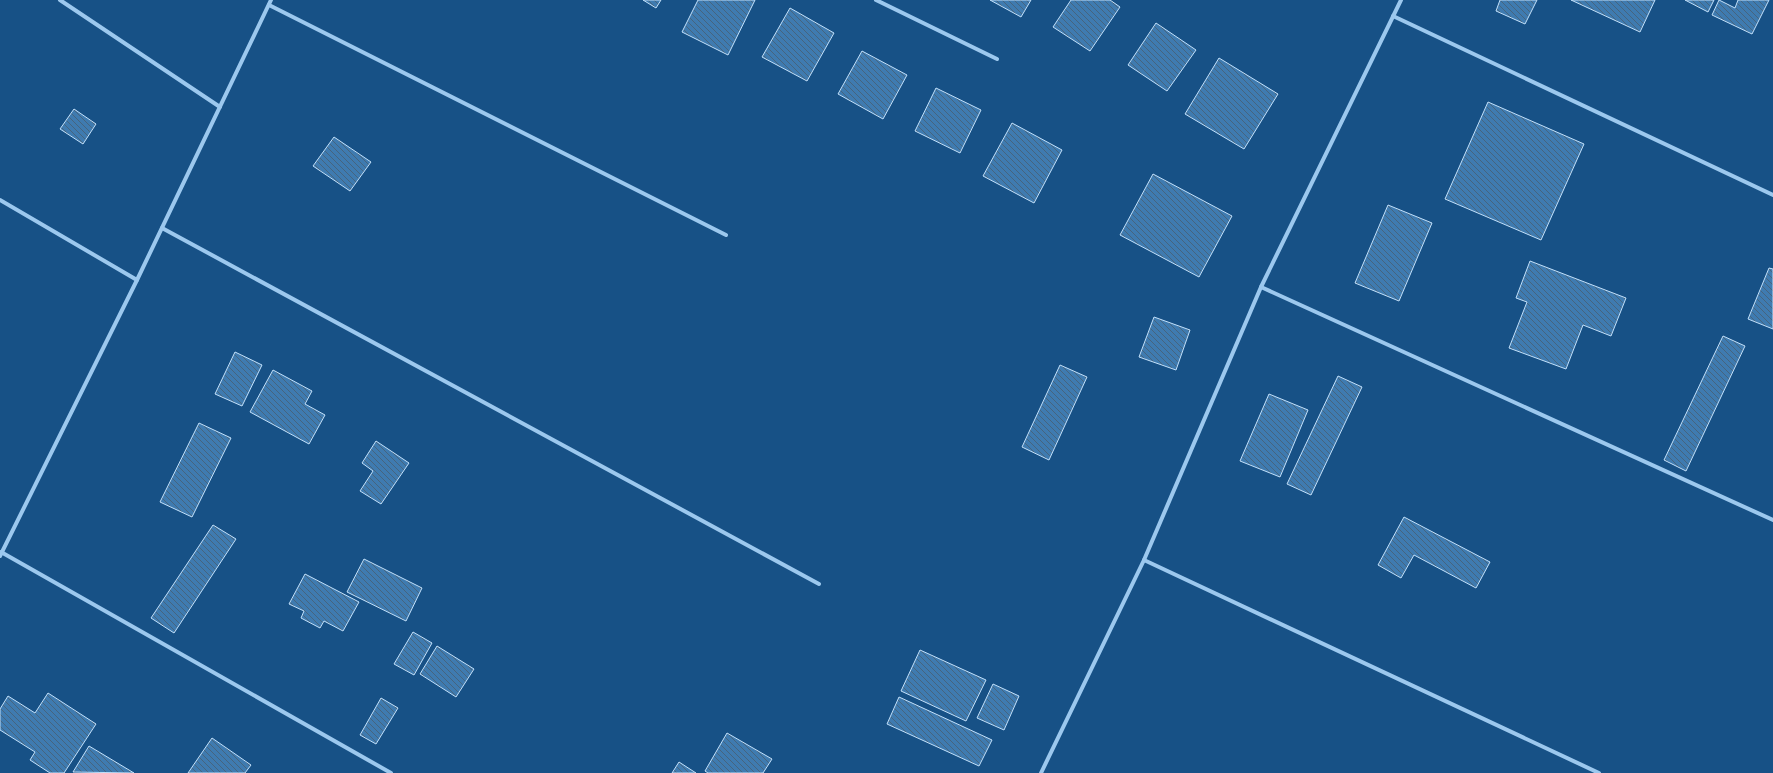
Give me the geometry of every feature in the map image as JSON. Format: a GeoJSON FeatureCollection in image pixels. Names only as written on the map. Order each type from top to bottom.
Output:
{"type":"FeatureCollection","features":[{"type":"Feature","properties":{"kind":"street"},"geometry":{"type":"LineString","coordinates":[[60,0],[220,107]]}},
{"type":"Feature","properties":{"kind":"street"},"geometry":{"type":"LineString","coordinates":[[876,0],[997,59]]}},
{"type":"Feature","properties":{"kind":"street"},"geometry":{"type":"LineString","coordinates":[[1041,773],[1144,560],[1261,287],[1401,0]]}},
{"type":"Feature","properties":{"kind":"street"},"geometry":{"type":"LineString","coordinates":[[391,773],[1,554],[137,280],[270,2],[726,235]]}},
{"type":"Feature","properties":{"kind":"street"},"geometry":{"type":"LineString","coordinates":[[1394,16],[1773,195]]}},
{"type":"Feature","properties":{"kind":"street"},"geometry":{"type":"LineString","coordinates":[[0,200],[137,280]]}},
{"type":"Feature","properties":{"kind":"street"},"geometry":{"type":"LineString","coordinates":[[162,228],[819,584]]}},
{"type":"Feature","properties":{"kind":"street"},"geometry":{"type":"LineString","coordinates":[[1261,287],[1773,520]]}},
{"type":"Feature","properties":{"kind":"street"},"geometry":{"type":"LineString","coordinates":[[1144,560],[1599,773]]}},
{"type":"Feature","properties":{"kind":"building"},"geometry":{"type":"Polygon","coordinates":[[[643,0],[661,0],[656,8],[643,0]]]}},
{"type":"Feature","properties":{"kind":"building"},"geometry":{"type":"Polygon","coordinates":[[[698,0],[755,0],[728,55],[682,32],[698,0]]]}},
{"type":"Feature","properties":{"kind":"building"},"geometry":{"type":"Polygon","coordinates":[[[990,0],[1031,0],[1021,17],[990,0]]]}},
{"type":"Feature","properties":{"kind":"building"},"geometry":{"type":"Polygon","coordinates":[[[1071,0],[1110,0],[1120,7],[1090,51],[1053,27],[1071,0]]]}},
{"type":"Feature","properties":{"kind":"building"},"geometry":{"type":"Polygon","coordinates":[[[1500,0],[1537,0],[1525,24],[1496,11],[1500,0]]]}},
{"type":"Feature","properties":{"kind":"building"},"geometry":{"type":"Polygon","coordinates":[[[1571,0],[1655,0],[1640,32],[1571,0]]]}},
{"type":"Feature","properties":{"kind":"building"},"geometry":{"type":"Polygon","coordinates":[[[1685,0],[1714,0],[1708,12],[1685,0]]]}},
{"type":"Feature","properties":{"kind":"building"},"geometry":{"type":"Polygon","coordinates":[[[1719,0],[1735,8],[1738,0],[1769,0],[1752,34],[1712,15],[1719,0]]]}},
{"type":"Feature","properties":{"kind":"building"},"geometry":{"type":"Polygon","coordinates":[[[790,8],[834,33],[807,81],[762,57],[790,8]]]}},
{"type":"Feature","properties":{"kind":"building"},"geometry":{"type":"Polygon","coordinates":[[[1156,23],[1196,50],[1167,91],[1128,65],[1156,23]]]}},
{"type":"Feature","properties":{"kind":"building"},"geometry":{"type":"Polygon","coordinates":[[[862,51],[907,75],[883,119],[838,94],[862,51]]]}},
{"type":"Feature","properties":{"kind":"building"},"geometry":{"type":"Polygon","coordinates":[[[1219,58],[1278,94],[1244,149],[1185,114],[1219,58]]]}},
{"type":"Feature","properties":{"kind":"building"},"geometry":{"type":"Polygon","coordinates":[[[936,88],[981,110],[960,153],[915,131],[936,88]]]}},
{"type":"Feature","properties":{"kind":"building"},"geometry":{"type":"Polygon","coordinates":[[[1488,102],[1584,144],[1541,240],[1445,199],[1488,102]]]}},
{"type":"Feature","properties":{"kind":"building"},"geometry":{"type":"Polygon","coordinates":[[[74,109],[96,124],[83,144],[60,129],[74,109]]]}},
{"type":"Feature","properties":{"kind":"building"},"geometry":{"type":"Polygon","coordinates":[[[1012,123],[1062,150],[1034,203],[983,176],[1012,123]]]}},
{"type":"Feature","properties":{"kind":"building"},"geometry":{"type":"Polygon","coordinates":[[[334,137],[371,162],[350,191],[313,166],[334,137]]]}},
{"type":"Feature","properties":{"kind":"building"},"geometry":{"type":"Polygon","coordinates":[[[1153,174],[1232,216],[1199,277],[1120,235],[1153,174]]]}},
{"type":"Feature","properties":{"kind":"building"},"geometry":{"type":"Polygon","coordinates":[[[1388,205],[1432,223],[1399,301],[1355,283],[1388,205]]]}},
{"type":"Feature","properties":{"kind":"building"},"geometry":{"type":"Polygon","coordinates":[[[1530,261],[1626,298],[1611,336],[1583,325],[1566,369],[1509,348],[1527,302],[1516,298],[1530,261]]]}},
{"type":"Feature","properties":{"kind":"building"},"geometry":{"type":"Polygon","coordinates":[[[1769,268],[1773,269],[1773,329],[1748,319],[1769,268]]]}},
{"type":"Feature","properties":{"kind":"building"},"geometry":{"type":"Polygon","coordinates":[[[1154,317],[1190,330],[1176,370],[1139,357],[1154,317]]]}},
{"type":"Feature","properties":{"kind":"building"},"geometry":{"type":"Polygon","coordinates":[[[1723,336],[1745,346],[1686,471],[1664,460],[1723,336]]]}},
{"type":"Feature","properties":{"kind":"building"},"geometry":{"type":"Polygon","coordinates":[[[235,352],[262,365],[242,406],[215,394],[235,352]]]}},
{"type":"Feature","properties":{"kind":"building"},"geometry":{"type":"Polygon","coordinates":[[[1060,365],[1087,377],[1049,460],[1022,447],[1060,365]]]}},
{"type":"Feature","properties":{"kind":"building"},"geometry":{"type":"Polygon","coordinates":[[[273,370],[312,391],[305,404],[325,415],[309,444],[250,412],[273,370]]]}},
{"type":"Feature","properties":{"kind":"building"},"geometry":{"type":"Polygon","coordinates":[[[1338,376],[1362,387],[1311,495],[1287,484],[1338,376]]]}},
{"type":"Feature","properties":{"kind":"building"},"geometry":{"type":"Polygon","coordinates":[[[1269,394],[1308,410],[1280,477],[1240,461],[1269,394]]]}},
{"type":"Feature","properties":{"kind":"building"},"geometry":{"type":"Polygon","coordinates":[[[199,423],[231,438],[192,517],[160,502],[199,423]]]}},
{"type":"Feature","properties":{"kind":"building"},"geometry":{"type":"Polygon","coordinates":[[[376,441],[409,463],[381,504],[360,491],[373,471],[362,463],[376,441]]]}},
{"type":"Feature","properties":{"kind":"building"},"geometry":{"type":"Polygon","coordinates":[[[1404,517],[1490,562],[1476,588],[1414,555],[1401,578],[1378,565],[1404,517]]]}},
{"type":"Feature","properties":{"kind":"building"},"geometry":{"type":"Polygon","coordinates":[[[213,525],[236,539],[174,633],[151,618],[213,525]]]}},
{"type":"Feature","properties":{"kind":"building"},"geometry":{"type":"Polygon","coordinates":[[[364,559],[422,588],[406,621],[347,592],[364,559]]]}},
{"type":"Feature","properties":{"kind":"building"},"geometry":{"type":"Polygon","coordinates":[[[305,574],[359,602],[343,631],[324,621],[320,628],[301,618],[304,611],[289,604],[305,574]]]}},
{"type":"Feature","properties":{"kind":"building"},"geometry":{"type":"Polygon","coordinates":[[[413,632],[432,643],[414,675],[394,664],[413,632]]]}},
{"type":"Feature","properties":{"kind":"building"},"geometry":{"type":"Polygon","coordinates":[[[437,646],[474,669],[456,697],[420,674],[437,646]]]}},
{"type":"Feature","properties":{"kind":"building"},"geometry":{"type":"Polygon","coordinates":[[[920,650],[986,680],[966,721],[901,691],[920,650]]]}},
{"type":"Feature","properties":{"kind":"building"},"geometry":{"type":"Polygon","coordinates":[[[993,684],[1019,696],[1004,730],[977,718],[993,684]]]}},
{"type":"Feature","properties":{"kind":"building"},"geometry":{"type":"Polygon","coordinates":[[[48,693],[96,724],[64,773],[50,773],[30,760],[35,752],[0,730],[0,709],[8,696],[35,713],[48,693]]]}},
{"type":"Feature","properties":{"kind":"building"},"geometry":{"type":"Polygon","coordinates":[[[899,697],[992,740],[979,766],[887,724],[899,697]]]}},
{"type":"Feature","properties":{"kind":"building"},"geometry":{"type":"Polygon","coordinates":[[[381,698],[398,708],[376,744],[360,735],[381,698]]]}},
{"type":"Feature","properties":{"kind":"building"},"geometry":{"type":"Polygon","coordinates":[[[727,733],[772,759],[763,773],[708,773],[705,771],[727,733]]]}},
{"type":"Feature","properties":{"kind":"building"},"geometry":{"type":"Polygon","coordinates":[[[212,738],[251,765],[245,773],[188,773],[212,738]]]}},
{"type":"Feature","properties":{"kind":"building"},"geometry":{"type":"Polygon","coordinates":[[[89,746],[134,773],[73,772],[89,746]]]}},
{"type":"Feature","properties":{"kind":"building"},"geometry":{"type":"Polygon","coordinates":[[[679,762],[696,773],[672,773],[679,762]]]}}]}
